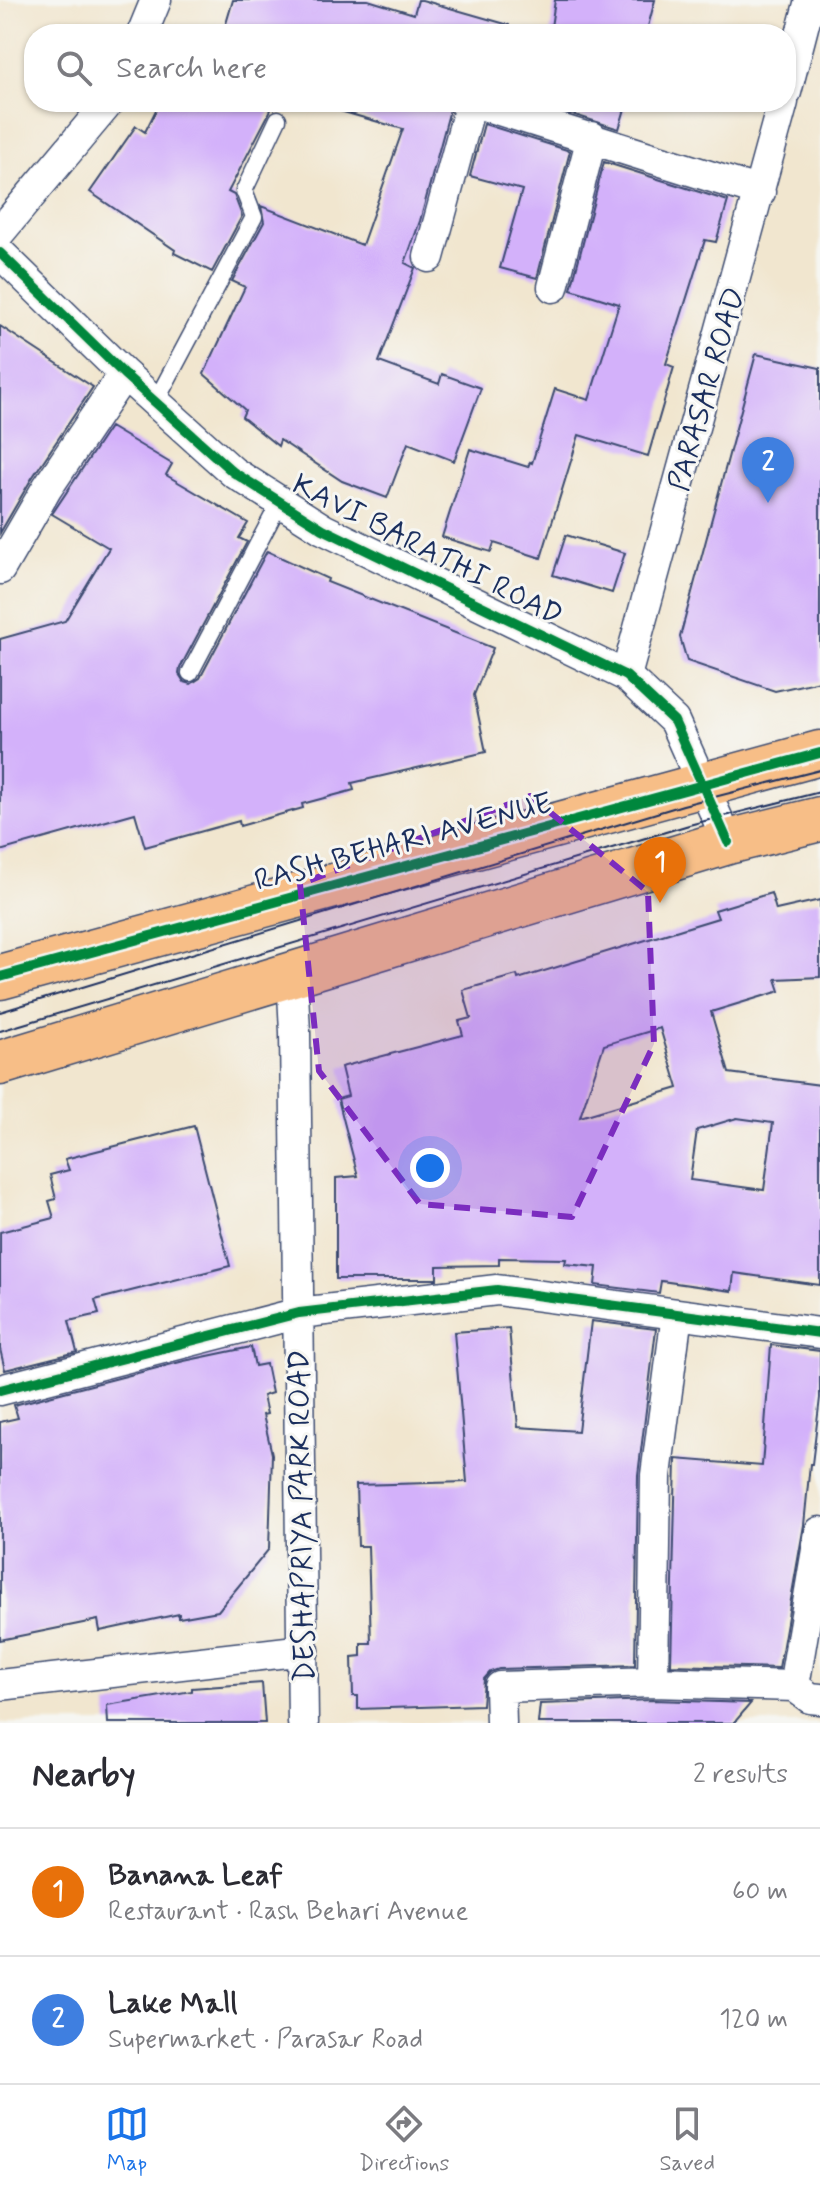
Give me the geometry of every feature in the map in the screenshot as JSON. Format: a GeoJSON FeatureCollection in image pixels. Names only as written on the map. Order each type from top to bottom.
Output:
{"type":"FeatureCollection","features":[{"type":"Feature","properties":{"kind":"main road","name":"RASH BEHARI AVENUE"},"geometry":{"type":"LineString","coordinates":[[0,977],[820,753]]}},
{"type":"Feature","properties":{"kind":"main road"},"geometry":{"type":"LineString","coordinates":[[0,1063],[728,842],[820,819]]}},
{"type":"Feature","properties":{"kind":"street"},"geometry":{"type":"LineString","coordinates":[[146,24],[156,0]]}},
{"type":"Feature","properties":{"kind":"street"},"geometry":{"type":"LineString","coordinates":[[796,54],[810,0]]}},
{"type":"Feature","properties":{"kind":"street"},"geometry":{"type":"LineString","coordinates":[[0,232],[101,112]]}},
{"type":"Feature","properties":{"kind":"street"},"geometry":{"type":"LineString","coordinates":[[429,257],[470,112]]}},
{"type":"Feature","properties":{"kind":"street"},"geometry":{"type":"LineString","coordinates":[[507,112],[760,192]]}},
{"type":"Feature","properties":{"kind":"street","name":"PARASAR ROAD"},"geometry":{"type":"LineString","coordinates":[[626,676],[780,112]]}},
{"type":"Feature","properties":{"kind":"street"},"geometry":{"type":"LineString","coordinates":[[553,287],[592,137]]}},
{"type":"Feature","properties":{"kind":"street","name":"KAVI BARATHI ROAD"},"geometry":{"type":"LineString","coordinates":[[0,253],[124,374],[233,472],[323,529],[626,676],[674,721],[728,842]]}},
{"type":"Feature","properties":{"kind":"street"},"geometry":{"type":"LineString","coordinates":[[0,569],[47,488],[124,374]]}},
{"type":"Feature","properties":{"kind":"street","name":"DESHAPRIYA PARK ROAD"},"geometry":{"type":"LineString","coordinates":[[292,973],[303,1723]]}},
{"type":"Feature","properties":{"kind":"street"},"geometry":{"type":"LineString","coordinates":[[0,1390],[299,1313],[497,1290],[820,1333]]}},
{"type":"Feature","properties":{"kind":"street"},"geometry":{"type":"LineString","coordinates":[[653,1682],[656,1475],[677,1314]]}},
{"type":"Feature","properties":{"kind":"street"},"geometry":{"type":"LineString","coordinates":[[501,1723],[500,1687],[653,1682],[807,1693],[820,1532]]}},
{"type":"Feature","properties":{"kind":"street"},"geometry":{"type":"LineString","coordinates":[[0,1685],[304,1650]]}},
{"type":"Feature","properties":{"kind":"lane"},"geometry":{"type":"LineString","coordinates":[[156,401],[254,217],[244,191],[278,119]]}},
{"type":"Feature","properties":{"kind":"lane"},"geometry":{"type":"LineString","coordinates":[[190,673],[280,502]]}},
{"type":"Feature","properties":{"kind":"highlighted area"},"geometry":{"type":"Polygon","coordinates":[[[530,796],[648,892],[654,1044],[572,1217],[420,1204],[319,1071],[300,884],[530,796]]]}},
{"type":"Feature","properties":{"kind":"building"},"geometry":{"type":"Polygon","coordinates":[[[233,0],[368,0],[414,14],[418,0],[422,0],[506,24],[226,24],[233,0]]]}},
{"type":"Feature","properties":{"kind":"building"},"geometry":{"type":"Polygon","coordinates":[[[555,0],[655,0],[649,24],[551,24],[555,0]]]}},
{"type":"Feature","properties":{"kind":"building"},"geometry":{"type":"Polygon","coordinates":[[[155,112],[270,112],[228,192],[234,195],[242,216],[212,272],[174,253],[175,250],[90,192],[136,126],[145,132],[155,112]]]}},
{"type":"Feature","properties":{"kind":"building"},"geometry":{"type":"Polygon","coordinates":[[[344,112],[449,112],[420,221],[405,263],[415,268],[379,362],[439,384],[442,374],[481,388],[454,461],[408,443],[387,498],[342,481],[280,440],[278,446],[242,417],[245,410],[204,374],[245,287],[232,281],[264,222],[261,206],[362,245],[403,129],[344,112]]]}},
{"type":"Feature","properties":{"kind":"building"},"geometry":{"type":"Polygon","coordinates":[[[565,112],[624,112],[619,129],[565,112]]]}},
{"type":"Feature","properties":{"kind":"building"},"geometry":{"type":"Polygon","coordinates":[[[484,124],[570,151],[537,278],[500,268],[522,190],[470,176],[484,124]]]}},
{"type":"Feature","properties":{"kind":"building"},"geometry":{"type":"Polygon","coordinates":[[[604,162],[728,201],[716,242],[705,240],[666,364],[674,367],[648,456],[579,435],[541,558],[494,543],[491,552],[442,537],[470,449],[528,467],[532,463],[555,389],[589,400],[619,304],[571,289],[604,162]]]}},
{"type":"Feature","properties":{"kind":"building"},"geometry":{"type":"Polygon","coordinates":[[[0,326],[93,387],[32,478],[0,533],[0,326]]]}},
{"type":"Feature","properties":{"kind":"building"},"geometry":{"type":"Polygon","coordinates":[[[756,354],[820,368],[820,681],[775,691],[687,661],[680,637],[756,354]]]}},
{"type":"Feature","properties":{"kind":"building"},"geometry":{"type":"Polygon","coordinates":[[[110,427],[172,464],[166,475],[248,523],[239,538],[247,542],[180,668],[179,674],[184,682],[191,684],[200,678],[267,551],[328,579],[327,582],[493,648],[474,695],[486,752],[352,783],[354,790],[302,804],[303,808],[240,826],[239,821],[145,847],[135,813],[0,851],[0,639],[65,621],[109,548],[52,514],[110,427]]]}},
{"type":"Feature","properties":{"kind":"building"},"geometry":{"type":"Polygon","coordinates":[[[566,535],[625,553],[612,593],[553,575],[566,535]]]}},
{"type":"Feature","properties":{"kind":"building"},"geometry":{"type":"Polygon","coordinates":[[[771,893],[776,910],[820,900],[820,977],[776,979],[780,991],[711,1012],[729,1073],[820,1085],[820,1285],[734,1273],[732,1291],[661,1281],[659,1293],[595,1285],[597,1267],[565,1264],[566,1259],[499,1258],[499,1265],[437,1266],[437,1279],[336,1279],[336,1178],[358,1176],[338,1099],[348,1096],[341,1067],[463,1035],[459,1021],[471,1018],[463,990],[517,975],[518,979],[718,918],[715,910],[771,893]],[[660,1028],[604,1045],[580,1117],[678,1088],[660,1028]],[[737,1118],[697,1130],[690,1180],[764,1190],[773,1123],[737,1118]]]}},
{"type":"Feature","properties":{"kind":"building"},"geometry":{"type":"Polygon","coordinates":[[[194,1126],[230,1266],[95,1300],[99,1314],[69,1321],[77,1352],[5,1370],[0,1349],[0,1232],[54,1218],[49,1201],[56,1199],[50,1175],[69,1170],[65,1159],[194,1126]]]}},
{"type":"Feature","properties":{"kind":"building"},"geometry":{"type":"Polygon","coordinates":[[[591,1321],[656,1329],[638,1475],[635,1665],[499,1669],[490,1672],[484,1679],[482,1705],[358,1709],[358,1696],[353,1696],[352,1657],[361,1656],[361,1643],[371,1643],[368,1546],[358,1546],[356,1485],[467,1482],[454,1332],[509,1328],[518,1427],[578,1431],[591,1321]]]}},
{"type":"Feature","properties":{"kind":"building"},"geometry":{"type":"Polygon","coordinates":[[[771,1345],[820,1351],[820,1398],[812,1464],[779,1668],[671,1665],[676,1459],[762,1466],[771,1345]]]}},
{"type":"Feature","properties":{"kind":"building"},"geometry":{"type":"Polygon","coordinates":[[[251,1347],[255,1366],[266,1364],[272,1393],[263,1396],[267,1414],[263,1415],[272,1454],[269,1549],[218,1611],[179,1618],[179,1614],[100,1631],[98,1620],[0,1640],[0,1422],[18,1418],[14,1405],[251,1347]]]}},
{"type":"Feature","properties":{"kind":"building"},"geometry":{"type":"Polygon","coordinates":[[[262,1683],[265,1723],[108,1723],[107,1705],[192,1691],[192,1688],[262,1683]]]}},
{"type":"Feature","properties":{"kind":"building"},"geometry":{"type":"Polygon","coordinates":[[[653,1700],[751,1703],[734,1723],[538,1723],[540,1704],[653,1700]]]}},
{"type":"Feature","properties":{"kind":"tram line"},"geometry":{"type":"LineString","coordinates":[[0,1012],[683,805],[820,770]]}},
{"type":"Feature","properties":{"kind":"tram line"},"geometry":{"type":"LineString","coordinates":[[0,1031],[689,825],[820,792]]}},
{"type":"Feature","properties":{"kind":"cycle path"},"geometry":{"type":"LineString","coordinates":[[0,253],[124,374],[233,472],[323,529],[626,676],[674,721],[728,842]]}},
{"type":"Feature","properties":{"kind":"cycle path"},"geometry":{"type":"LineString","coordinates":[[0,977],[820,753]]}},
{"type":"Feature","properties":{"kind":"cycle path"},"geometry":{"type":"LineString","coordinates":[[0,1390],[299,1313],[497,1290],[820,1333]]}},
{"type":"Feature","properties":{"kind":"place","name":"Lake Mall"},"geometry":{"type":"Point","coordinates":[768,503]}},
{"type":"Feature","properties":{"kind":"place","name":"Banana Leaf"},"geometry":{"type":"Point","coordinates":[660,903]}}]}
